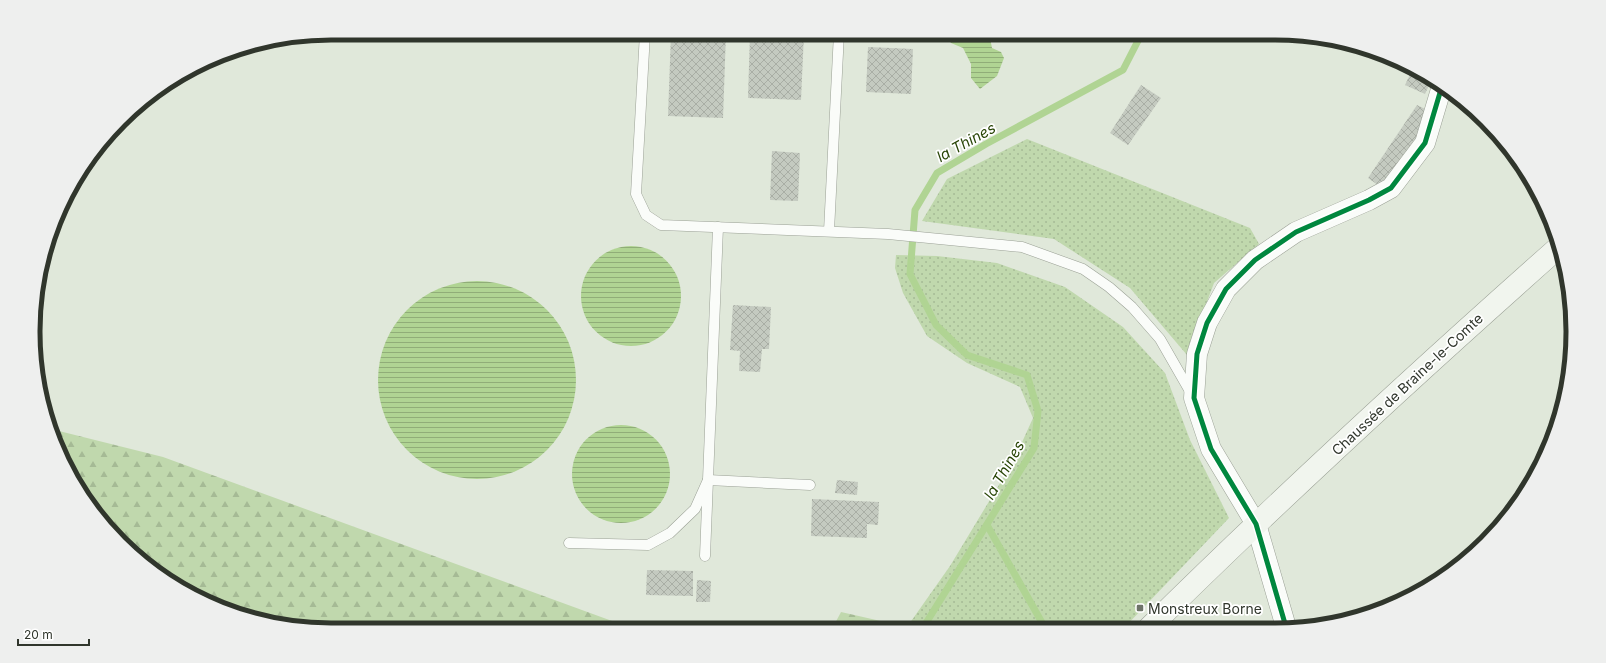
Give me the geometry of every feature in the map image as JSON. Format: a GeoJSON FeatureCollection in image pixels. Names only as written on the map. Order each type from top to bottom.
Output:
{"type":"FeatureCollection","features":[{"type":"Feature","properties":{"kind":"main road","name":"Chaussée de Braine-le-Comte"},"geometry":{"type":"LineString","coordinates":[[1154,623],[1256,524],[1419,371],[1555,251]]}},
{"type":"Feature","properties":{"kind":"street"},"geometry":{"type":"LineString","coordinates":[[1284,622],[1256,524],[1211,449],[1194,398],[1197,354],[1207,323],[1226,289],[1255,260],[1296,232],[1369,200],[1391,188],[1425,143],[1440,92]]}},
{"type":"Feature","properties":{"kind":"lane"},"geometry":{"type":"LineString","coordinates":[[645,40],[636,194],[646,215],[661,225],[888,234],[1022,247],[1083,269],[1109,286],[1132,307],[1160,339],[1194,398]]}},
{"type":"Feature","properties":{"kind":"lane"},"geometry":{"type":"LineString","coordinates":[[829,231],[839,40]]}},
{"type":"Feature","properties":{"kind":"lane"},"geometry":{"type":"LineString","coordinates":[[705,556],[718,227]]}},
{"type":"Feature","properties":{"kind":"lane"},"geometry":{"type":"LineString","coordinates":[[708,480],[810,485]]}},
{"type":"Feature","properties":{"kind":"lane"},"geometry":{"type":"LineString","coordinates":[[569,543],[648,545],[670,533],[695,509],[708,480]]}},
{"type":"Feature","properties":{"kind":"green space"},"geometry":{"type":"Polygon","coordinates":[[[1027,139],[1250,228],[1259,244],[1214,283],[1187,355],[1130,288],[1054,239],[922,221],[947,179],[1027,139]]]}},
{"type":"Feature","properties":{"kind":"green space"},"geometry":{"type":"Polygon","coordinates":[[[896,255],[937,256],[997,263],[1065,287],[1123,327],[1165,373],[1190,440],[1229,518],[1129,623],[910,623],[950,566],[1014,460],[1033,418],[1020,387],[967,363],[927,336],[903,293],[895,268],[896,255]]]}},
{"type":"Feature","properties":{"kind":"green space"},"geometry":{"type":"Polygon","coordinates":[[[57,431],[163,457],[618,623],[332,623],[293,621],[247,610],[204,594],[186,584],[154,563],[125,538],[100,509],[89,493],[70,460],[57,431]]]}},
{"type":"Feature","properties":{"kind":"green space"},"geometry":{"type":"Polygon","coordinates":[[[841,612],[889,623],[835,623],[841,612]]]}},
{"type":"Feature","properties":{"kind":"shaded area"},"geometry":{"type":"Polygon","coordinates":[[[949,40],[990,40],[992,48],[1001,52],[1004,58],[997,76],[980,89],[971,78],[971,64],[963,48],[951,43],[949,40]]]}},
{"type":"Feature","properties":{"kind":"shaded area"},"geometry":{"type":"Polygon","coordinates":[[[631,246],[650,250],[666,261],[677,277],[681,296],[677,315],[666,331],[650,342],[631,346],[612,342],[596,331],[585,315],[581,296],[585,277],[596,261],[612,250],[631,246]]]}},
{"type":"Feature","properties":{"kind":"shaded area"},"geometry":{"type":"Polygon","coordinates":[[[467,281],[487,281],[515,288],[540,303],[554,317],[569,342],[576,370],[576,390],[569,418],[554,443],[540,457],[515,472],[506,475],[487,479],[467,479],[439,472],[414,457],[400,443],[385,418],[382,409],[378,390],[378,370],[385,342],[400,317],[414,303],[439,288],[448,285],[467,281]]]}},
{"type":"Feature","properties":{"kind":"shaded area"},"geometry":{"type":"Polygon","coordinates":[[[611,425],[631,425],[640,428],[656,439],[667,455],[670,464],[670,484],[667,493],[656,509],[640,520],[631,523],[611,523],[594,515],[586,509],[580,501],[572,484],[572,464],[580,447],[586,439],[594,433],[611,425]]]}},
{"type":"Feature","properties":{"kind":"building"},"geometry":{"type":"Polygon","coordinates":[[[671,40],[726,40],[723,118],[668,116],[671,40]]]}},
{"type":"Feature","properties":{"kind":"building"},"geometry":{"type":"Polygon","coordinates":[[[750,40],[804,40],[801,100],[748,98],[750,40]]]}},
{"type":"Feature","properties":{"kind":"building"},"geometry":{"type":"Polygon","coordinates":[[[868,47],[913,49],[911,94],[866,92],[868,47]]]}},
{"type":"Feature","properties":{"kind":"building"},"geometry":{"type":"Polygon","coordinates":[[[1410,74],[1429,85],[1425,94],[1405,85],[1410,74]]]}},
{"type":"Feature","properties":{"kind":"building"},"geometry":{"type":"Polygon","coordinates":[[[1141,85],[1161,98],[1128,145],[1110,133],[1141,85]]]}},
{"type":"Feature","properties":{"kind":"building"},"geometry":{"type":"Polygon","coordinates":[[[1417,105],[1429,111],[1425,124],[1390,178],[1381,187],[1368,178],[1417,105]]]}},
{"type":"Feature","properties":{"kind":"building"},"geometry":{"type":"Polygon","coordinates":[[[772,151],[800,153],[798,201],[770,200],[772,151]]]}},
{"type":"Feature","properties":{"kind":"building"},"geometry":{"type":"Polygon","coordinates":[[[733,305],[771,307],[769,349],[762,349],[760,372],[739,371],[740,351],[730,350],[733,305]]]}},
{"type":"Feature","properties":{"kind":"building"},"geometry":{"type":"Polygon","coordinates":[[[837,480],[858,482],[857,495],[835,493],[837,480]]]}},
{"type":"Feature","properties":{"kind":"building"},"geometry":{"type":"Polygon","coordinates":[[[812,499],[879,502],[878,525],[867,524],[867,538],[811,536],[812,499]]]}},
{"type":"Feature","properties":{"kind":"building"},"geometry":{"type":"Polygon","coordinates":[[[647,570],[693,571],[693,596],[646,595],[647,570]]]}},
{"type":"Feature","properties":{"kind":"building"},"geometry":{"type":"Polygon","coordinates":[[[697,580],[711,581],[710,602],[696,602],[697,580]]]}},
{"type":"Feature","properties":{"kind":"waterway","name":"la Thines"},"geometry":{"type":"LineString","coordinates":[[926,623],[1034,448],[1038,411],[1027,375],[967,355],[936,325],[910,274],[915,210],[937,173],[986,144],[1123,70],[1138,40]]}},
{"type":"Feature","properties":{"kind":"waterway"},"geometry":{"type":"LineString","coordinates":[[987,525],[1042,623]]}},
{"type":"Feature","properties":{"kind":"cycle path"},"geometry":{"type":"LineString","coordinates":[[1285,622],[1256,524],[1211,449],[1194,398],[1197,354],[1207,323],[1226,289],[1255,260],[1296,232],[1369,200],[1391,188],[1425,143],[1440,92]]}},
{"type":"Feature","properties":{"kind":"place","name":"Monstreux Borne"},"geometry":{"type":"Point","coordinates":[1140,608]}}]}
